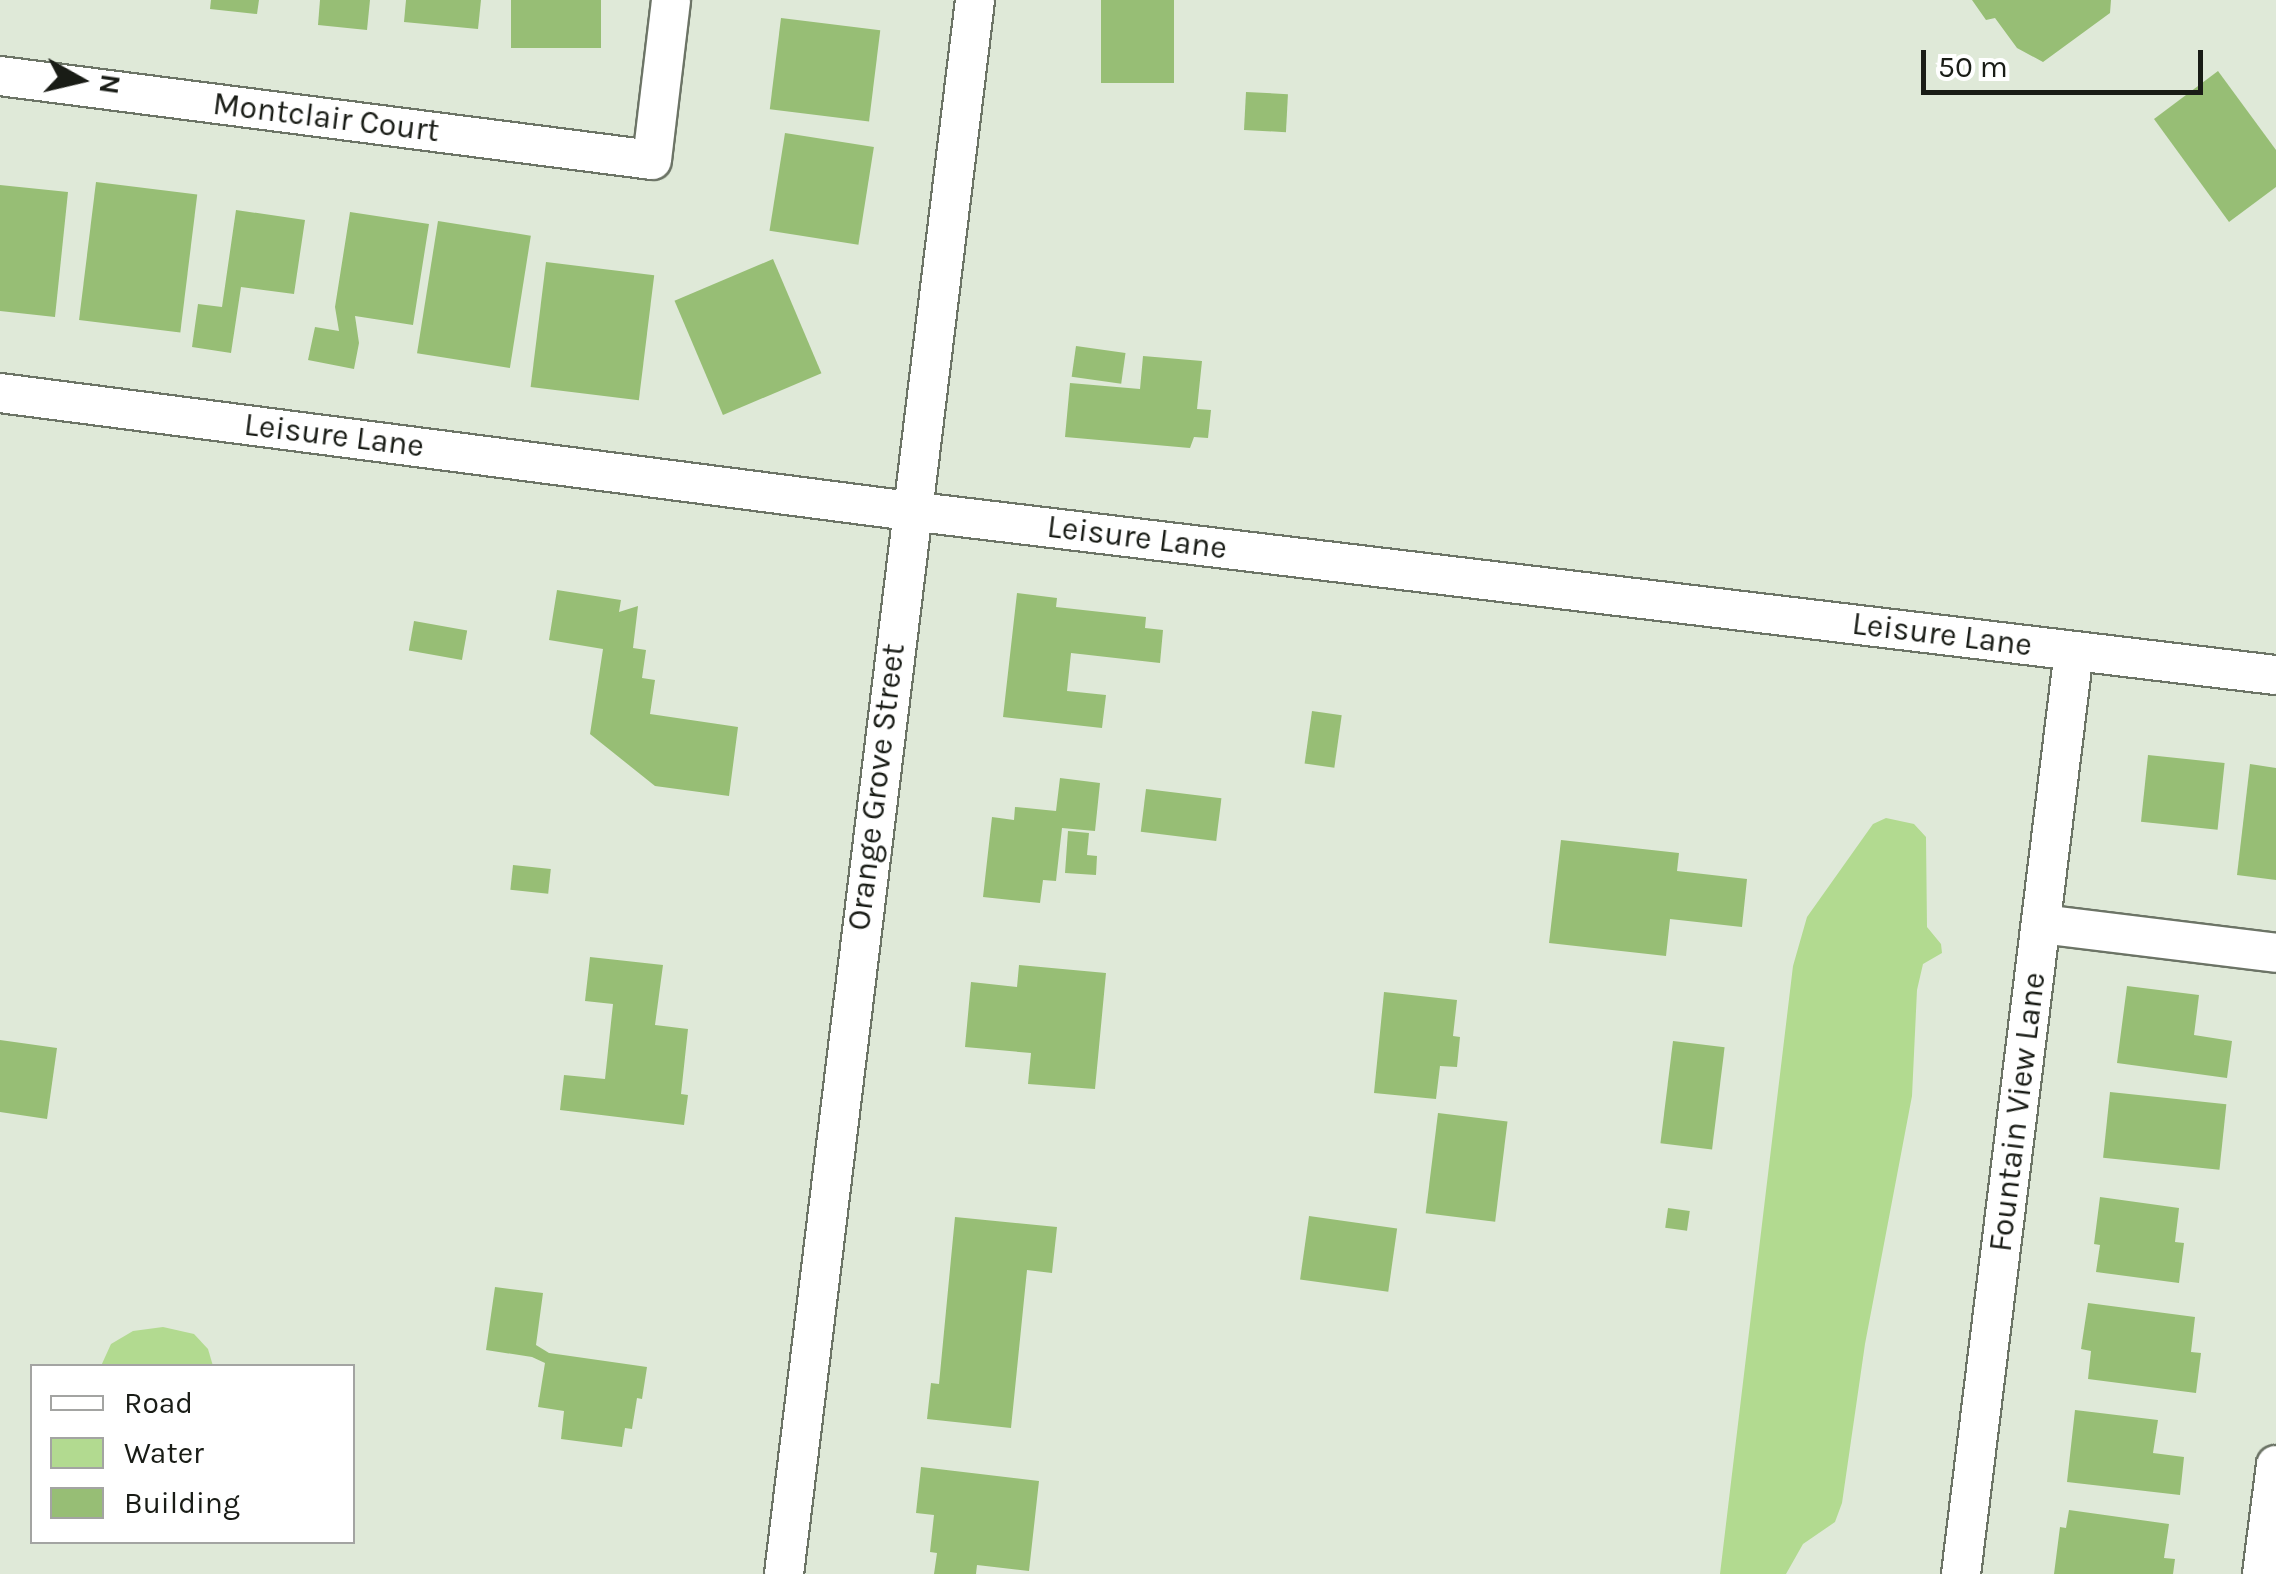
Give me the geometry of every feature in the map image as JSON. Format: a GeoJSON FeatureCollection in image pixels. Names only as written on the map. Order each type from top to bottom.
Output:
{"type":"FeatureCollection","features":[{"type":"Feature","properties":{"kind":"street","name":"Montclair Court"},"geometry":{"type":"LineString","coordinates":[[0,76],[652,160],[671,0]]}},
{"type":"Feature","properties":{"kind":"street","name":"Orange Grove Street"},"geometry":{"type":"LineString","coordinates":[[784,1574],[910,511],[976,0]]}},
{"type":"Feature","properties":{"kind":"street","name":"Leisure Lane"},"geometry":{"type":"LineString","coordinates":[[0,393],[910,511],[2276,675]]}},
{"type":"Feature","properties":{"kind":"street","name":"Fountain View Lane"},"geometry":{"type":"LineString","coordinates":[[1961,1574],[2074,651]]}},
{"type":"Feature","properties":{"kind":"street"},"geometry":{"type":"LineString","coordinates":[[2041,924],[2276,953]]}},
{"type":"Feature","properties":{"kind":"street"},"geometry":{"type":"LineString","coordinates":[[2262,1574],[2273,1521],[2276,1466]]}},
{"type":"Feature","properties":{"kind":"water"},"geometry":{"type":"Polygon","coordinates":[[[1886,818],[1914,824],[1926,837],[1927,927],[1941,944],[1942,953],[1923,964],[1917,990],[1912,1096],[1865,1344],[1842,1503],[1835,1522],[1803,1544],[1786,1574],[1720,1574],[1793,966],[1807,917],[1873,824],[1886,818]]]}},
{"type":"Feature","properties":{"kind":"water"},"geometry":{"type":"Polygon","coordinates":[[[163,1327],[194,1334],[208,1349],[212,1364],[102,1364],[111,1344],[133,1331],[163,1327]]]}},
{"type":"Feature","properties":{"kind":"building"},"geometry":{"type":"Polygon","coordinates":[[[211,0],[259,0],[257,14],[210,9],[211,0]]]}},
{"type":"Feature","properties":{"kind":"building"},"geometry":{"type":"Polygon","coordinates":[[[320,0],[370,0],[367,30],[318,25],[320,0]]]}},
{"type":"Feature","properties":{"kind":"building"},"geometry":{"type":"Polygon","coordinates":[[[406,0],[481,0],[478,29],[404,22],[406,0]]]}},
{"type":"Feature","properties":{"kind":"building"},"geometry":{"type":"Polygon","coordinates":[[[511,0],[601,0],[601,48],[511,48],[511,0]]]}},
{"type":"Feature","properties":{"kind":"building"},"geometry":{"type":"Polygon","coordinates":[[[1101,0],[1174,0],[1174,83],[1101,83],[1101,0]]]}},
{"type":"Feature","properties":{"kind":"building"},"geometry":{"type":"Polygon","coordinates":[[[1972,0],[2111,0],[2110,13],[2043,62],[2017,48],[1995,18],[1986,20],[1972,0]]]}},
{"type":"Feature","properties":{"kind":"building"},"geometry":{"type":"Polygon","coordinates":[[[781,18],[880,30],[869,122],[770,109],[781,18]]]}},
{"type":"Feature","properties":{"kind":"building"},"geometry":{"type":"Polygon","coordinates":[[[2218,71],[2276,150],[2276,187],[2229,222],[2154,119],[2218,71]]]}},
{"type":"Feature","properties":{"kind":"building"},"geometry":{"type":"Polygon","coordinates":[[[1246,92],[1288,94],[1286,132],[1244,130],[1246,92]]]}},
{"type":"Feature","properties":{"kind":"building"},"geometry":{"type":"Polygon","coordinates":[[[785,133],[874,147],[858,245],[770,231],[785,133]]]}},
{"type":"Feature","properties":{"kind":"building"},"geometry":{"type":"Polygon","coordinates":[[[96,182],[197,194],[180,332],[79,320],[96,182]]]}},
{"type":"Feature","properties":{"kind":"building"},"geometry":{"type":"Polygon","coordinates":[[[0,185],[68,192],[55,317],[0,311],[0,185]]]}},
{"type":"Feature","properties":{"kind":"building"},"geometry":{"type":"Polygon","coordinates":[[[236,210],[305,220],[294,294],[241,287],[231,353],[192,347],[198,304],[222,307],[236,210]]]}},
{"type":"Feature","properties":{"kind":"building"},"geometry":{"type":"Polygon","coordinates":[[[350,212],[429,224],[413,325],[355,316],[359,343],[354,369],[308,360],[315,327],[339,331],[335,307],[350,212]]]}},
{"type":"Feature","properties":{"kind":"building"},"geometry":{"type":"Polygon","coordinates":[[[438,221],[531,236],[510,368],[417,353],[438,221]]]}},
{"type":"Feature","properties":{"kind":"building"},"geometry":{"type":"Polygon","coordinates":[[[773,259],[821,373],[723,415],[675,301],[773,259]]]}},
{"type":"Feature","properties":{"kind":"building"},"geometry":{"type":"Polygon","coordinates":[[[546,262],[654,275],[639,400],[531,387],[546,262]]]}},
{"type":"Feature","properties":{"kind":"building"},"geometry":{"type":"Polygon","coordinates":[[[1076,346],[1126,353],[1121,384],[1072,377],[1076,346]]]}},
{"type":"Feature","properties":{"kind":"building"},"geometry":{"type":"Polygon","coordinates":[[[1143,356],[1202,361],[1197,409],[1211,410],[1208,438],[1194,437],[1190,448],[1065,437],[1070,383],[1140,389],[1143,356]]]}},
{"type":"Feature","properties":{"kind":"building"},"geometry":{"type":"Polygon","coordinates":[[[557,590],[621,600],[619,612],[638,606],[633,648],[646,650],[642,678],[655,680],[650,714],[738,727],[729,796],[655,786],[590,734],[603,649],[549,640],[557,590]]]}},
{"type":"Feature","properties":{"kind":"building"},"geometry":{"type":"Polygon","coordinates":[[[1017,593],[1057,598],[1056,607],[1146,617],[1145,628],[1163,630],[1160,663],[1071,653],[1067,691],[1106,695],[1102,728],[1003,717],[1017,593]]]}},
{"type":"Feature","properties":{"kind":"building"},"geometry":{"type":"Polygon","coordinates":[[[414,621],[467,630],[462,660],[409,651],[414,621]]]}},
{"type":"Feature","properties":{"kind":"building"},"geometry":{"type":"Polygon","coordinates":[[[1312,711],[1342,715],[1334,768],[1305,763],[1312,711]]]}},
{"type":"Feature","properties":{"kind":"building"},"geometry":{"type":"Polygon","coordinates":[[[2148,755],[2225,763],[2218,830],[2141,822],[2148,755]]]}},
{"type":"Feature","properties":{"kind":"building"},"geometry":{"type":"Polygon","coordinates":[[[2250,764],[2276,768],[2276,880],[2237,875],[2250,764]]]}},
{"type":"Feature","properties":{"kind":"building"},"geometry":{"type":"Polygon","coordinates":[[[1060,778],[1100,783],[1095,831],[1062,828],[1056,881],[1043,880],[1040,903],[983,897],[992,817],[1014,820],[1015,807],[1056,811],[1060,778]]]}},
{"type":"Feature","properties":{"kind":"building"},"geometry":{"type":"Polygon","coordinates":[[[1146,789],[1221,798],[1216,841],[1141,832],[1146,789]]]}},
{"type":"Feature","properties":{"kind":"building"},"geometry":{"type":"Polygon","coordinates":[[[1068,831],[1089,833],[1087,855],[1097,856],[1096,875],[1065,873],[1068,831]]]}},
{"type":"Feature","properties":{"kind":"building"},"geometry":{"type":"Polygon","coordinates":[[[1561,840],[1679,853],[1677,871],[1747,879],[1742,927],[1670,919],[1666,956],[1549,943],[1561,840]]]}},
{"type":"Feature","properties":{"kind":"building"},"geometry":{"type":"Polygon","coordinates":[[[513,865],[551,869],[548,894],[510,890],[513,865]]]}},
{"type":"Feature","properties":{"kind":"building"},"geometry":{"type":"Polygon","coordinates":[[[590,957],[663,965],[655,1025],[688,1029],[681,1094],[688,1095],[684,1125],[560,1110],[564,1075],[605,1079],[613,1004],[585,1001],[590,957]]]}},
{"type":"Feature","properties":{"kind":"building"},"geometry":{"type":"Polygon","coordinates":[[[1019,965],[1106,973],[1095,1089],[1028,1084],[1031,1053],[965,1047],[971,982],[1017,987],[1019,965]]]}},
{"type":"Feature","properties":{"kind":"building"},"geometry":{"type":"Polygon","coordinates":[[[2127,986],[2199,995],[2194,1035],[2232,1041],[2227,1078],[2117,1063],[2127,986]]]}},
{"type":"Feature","properties":{"kind":"building"},"geometry":{"type":"Polygon","coordinates":[[[1384,992],[1457,1000],[1453,1036],[1460,1037],[1457,1067],[1440,1066],[1436,1099],[1374,1093],[1384,992]]]}},
{"type":"Feature","properties":{"kind":"building"},"geometry":{"type":"Polygon","coordinates":[[[0,1040],[57,1048],[47,1119],[0,1112],[0,1040]]]}},
{"type":"Feature","properties":{"kind":"building"},"geometry":{"type":"Polygon","coordinates":[[[1673,1041],[1725,1047],[1712,1150],[1660,1143],[1673,1041]]]}},
{"type":"Feature","properties":{"kind":"building"},"geometry":{"type":"Polygon","coordinates":[[[2110,1092],[2226,1104],[2219,1170],[2103,1158],[2110,1092]]]}},
{"type":"Feature","properties":{"kind":"building"},"geometry":{"type":"Polygon","coordinates":[[[1438,1113],[1507,1122],[1495,1222],[1426,1213],[1438,1113]]]}},
{"type":"Feature","properties":{"kind":"building"},"geometry":{"type":"Polygon","coordinates":[[[2100,1197],[2179,1208],[2175,1242],[2184,1243],[2179,1283],[2096,1272],[2100,1245],[2094,1244],[2100,1197]]]}},
{"type":"Feature","properties":{"kind":"building"},"geometry":{"type":"Polygon","coordinates":[[[1668,1208],[1690,1211],[1687,1231],[1665,1228],[1668,1208]]]}},
{"type":"Feature","properties":{"kind":"building"},"geometry":{"type":"Polygon","coordinates":[[[1309,1216],[1397,1228],[1388,1292],[1300,1279],[1309,1216]]]}},
{"type":"Feature","properties":{"kind":"building"},"geometry":{"type":"Polygon","coordinates":[[[955,1217],[1057,1227],[1052,1273],[1027,1270],[1011,1428],[927,1419],[931,1383],[939,1384],[955,1217]]]}},
{"type":"Feature","properties":{"kind":"building"},"geometry":{"type":"Polygon","coordinates":[[[495,1287],[543,1293],[536,1345],[549,1353],[647,1367],[642,1399],[637,1398],[632,1429],[625,1428],[622,1447],[561,1439],[564,1411],[538,1407],[545,1363],[532,1357],[486,1350],[495,1287]]]}},
{"type":"Feature","properties":{"kind":"building"},"geometry":{"type":"Polygon","coordinates":[[[2088,1303],[2195,1317],[2191,1352],[2201,1353],[2196,1393],[2088,1379],[2091,1351],[2081,1349],[2088,1303]]]}},
{"type":"Feature","properties":{"kind":"building"},"geometry":{"type":"Polygon","coordinates":[[[2075,1410],[2158,1420],[2153,1453],[2184,1457],[2180,1495],[2067,1482],[2075,1410]]]}},
{"type":"Feature","properties":{"kind":"building"},"geometry":{"type":"Polygon","coordinates":[[[921,1467],[1039,1481],[1029,1571],[977,1565],[976,1574],[934,1574],[937,1553],[930,1552],[934,1515],[916,1513],[921,1467]]]}},
{"type":"Feature","properties":{"kind":"building"},"geometry":{"type":"Polygon","coordinates":[[[2069,1510],[2169,1524],[2164,1558],[2175,1559],[2173,1574],[2054,1574],[2060,1527],[2066,1528],[2069,1510]]]}}]}
